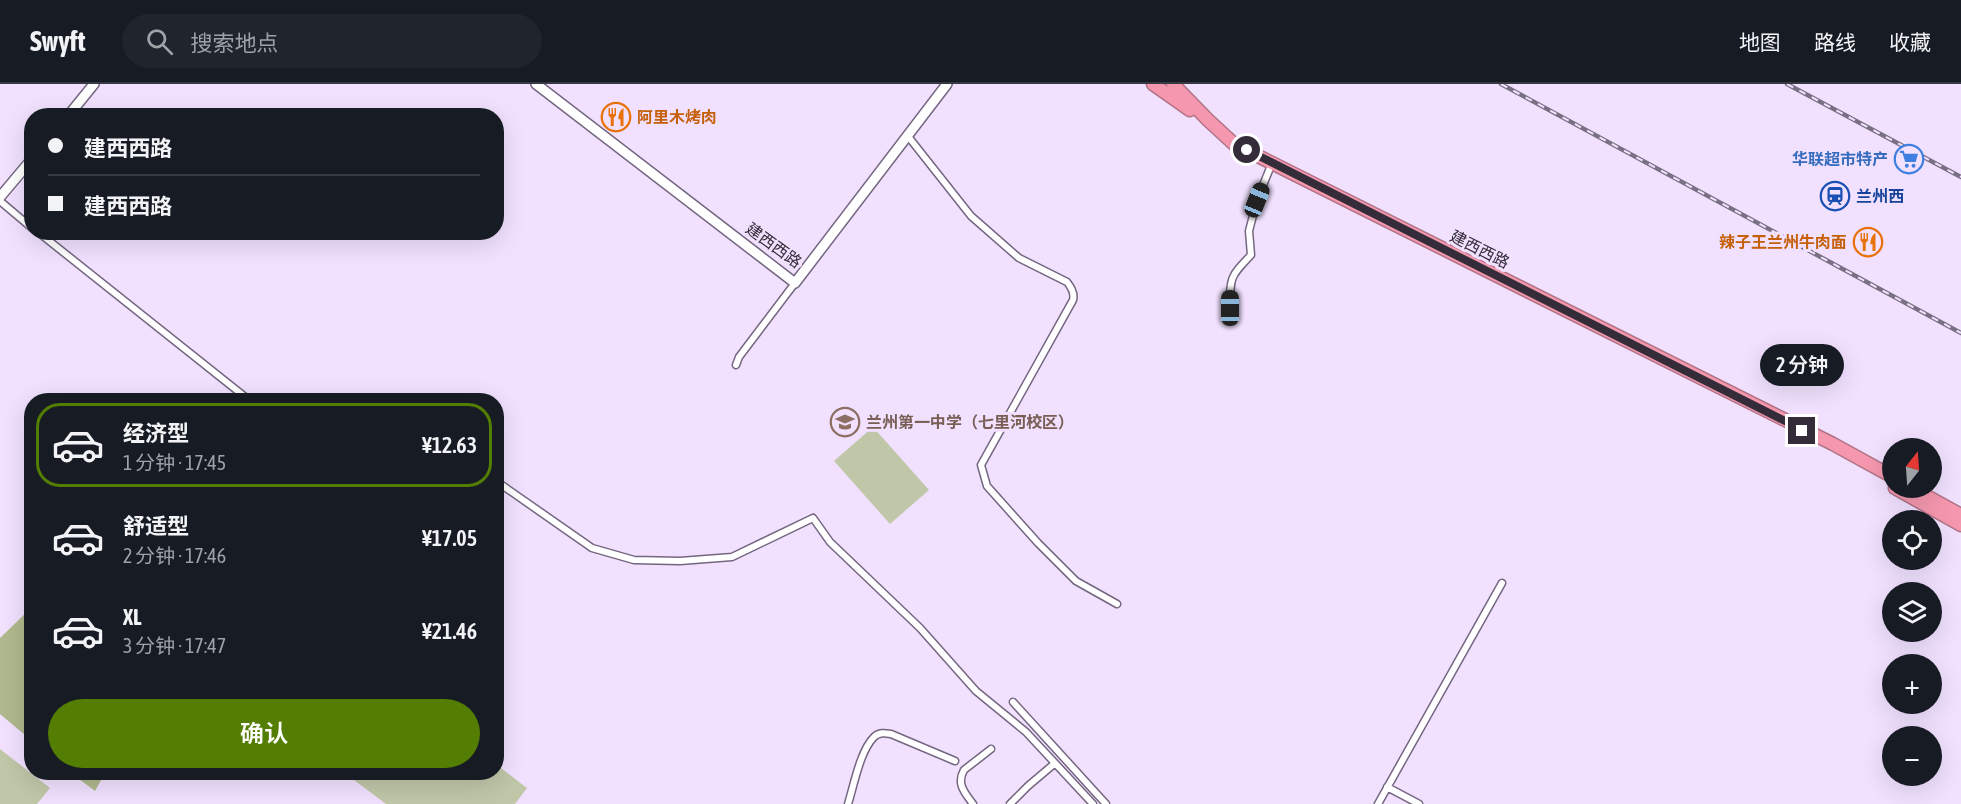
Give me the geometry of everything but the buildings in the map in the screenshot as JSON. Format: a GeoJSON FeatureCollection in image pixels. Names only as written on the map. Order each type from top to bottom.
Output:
{"type":"FeatureCollection","features":[{"type":"Feature","properties":{"kind":"highway"},"geometry":{"type":"LineString","coordinates":[[1153,84],[1225,136]]}},
{"type":"Feature","properties":{"kind":"highway","name":"建西西路"},"geometry":{"type":"LineString","coordinates":[[1173,84],[1234,144],[1833,444],[1882,471]]}},
{"type":"Feature","properties":{"kind":"highway","name":"建西西路"},"geometry":{"type":"LineString","coordinates":[[1787,422],[1882,480]]}},
{"type":"Feature","properties":{"kind":"highway","name":"建西西路"},"geometry":{"type":"LineString","coordinates":[[1913,498],[1961,525]]}},
{"type":"Feature","properties":{"kind":"highway"},"geometry":{"type":"LineString","coordinates":[[1930,498],[1961,515]]}},
{"type":"Feature","properties":{"kind":"street"},"geometry":{"type":"LineString","coordinates":[[74,108],[94,84]]}},
{"type":"Feature","properties":{"kind":"street","name":"建西西路"},"geometry":{"type":"LineString","coordinates":[[536,84],[795,283],[947,84]]}},
{"type":"Feature","properties":{"kind":"street"},"geometry":{"type":"LineString","coordinates":[[907,135],[971,216],[1019,258],[1066,282],[1071,288],[1074,296],[1072,300],[981,465],[987,486],[1038,543],[1076,580],[1117,604]]}},
{"type":"Feature","properties":{"kind":"street"},"geometry":{"type":"LineString","coordinates":[[1230,308],[1233,273],[1251,255],[1249,231],[1257,200],[1272,163]]}},
{"type":"Feature","properties":{"kind":"street"},"geometry":{"type":"LineString","coordinates":[[24,169],[0,199],[24,221]]}},
{"type":"Feature","properties":{"kind":"street"},"geometry":{"type":"LineString","coordinates":[[48,240],[240,393]]}},
{"type":"Feature","properties":{"kind":"street"},"geometry":{"type":"LineString","coordinates":[[736,365],[739,357],[795,283]]}},
{"type":"Feature","properties":{"kind":"street"},"geometry":{"type":"LineString","coordinates":[[504,487],[592,548],[634,560],[680,561],[732,557],[813,518],[830,542],[920,628],[990,705],[1026,732],[1093,804]]}},
{"type":"Feature","properties":{"kind":"street"},"geometry":{"type":"LineString","coordinates":[[1378,804],[1502,583]]}},
{"type":"Feature","properties":{"kind":"street"},"geometry":{"type":"LineString","coordinates":[[1013,702],[1106,804]]}},
{"type":"Feature","properties":{"kind":"street"},"geometry":{"type":"LineString","coordinates":[[848,804],[862,759],[873,738],[881,733],[891,734],[955,761]]}},
{"type":"Feature","properties":{"kind":"street"},"geometry":{"type":"LineString","coordinates":[[973,804],[961,788],[961,774],[991,749]]}},
{"type":"Feature","properties":{"kind":"street"},"geometry":{"type":"LineString","coordinates":[[1010,804],[1054,764]]}},
{"type":"Feature","properties":{"kind":"street"},"geometry":{"type":"LineString","coordinates":[[1387,787],[1419,804]]}},
{"type":"Feature","properties":{"kind":"green space"},"geometry":{"type":"Polygon","coordinates":[[[873,427],[929,490],[890,524],[834,461],[873,427]]]}},
{"type":"Feature","properties":{"kind":"green space"},"geometry":{"type":"Polygon","coordinates":[[[24,615],[24,734],[0,714],[0,638],[24,615]]]}},
{"type":"Feature","properties":{"kind":"green space"},"geometry":{"type":"Polygon","coordinates":[[[0,749],[24,768],[24,780],[40,780],[50,788],[37,804],[0,804],[0,749]]]}},
{"type":"Feature","properties":{"kind":"green space"},"geometry":{"type":"Polygon","coordinates":[[[504,770],[527,788],[515,804],[386,804],[354,780],[504,780],[504,770]]]}},
{"type":"Feature","properties":{"kind":"green space"},"geometry":{"type":"Polygon","coordinates":[[[80,780],[101,780],[95,791],[80,780]]]}},
{"type":"Feature","properties":{"kind":"railway"},"geometry":{"type":"LineString","coordinates":[[1501,84],[1961,333]]}},
{"type":"Feature","properties":{"kind":"railway"},"geometry":{"type":"LineString","coordinates":[[1787,84],[1961,177]]}},
{"type":"Feature","properties":{"kind":"place","name":"阿里木烤肉"},"geometry":{"type":"Point","coordinates":[616,117]}},
{"type":"Feature","properties":{"kind":"place","name":"华联超市特产"},"geometry":{"type":"Point","coordinates":[1909,159]}},
{"type":"Feature","properties":{"kind":"place","name":"兰州西"},"geometry":{"type":"Point","coordinates":[1835,196]}},
{"type":"Feature","properties":{"kind":"place","name":"辣子王兰州牛肉面"},"geometry":{"type":"Point","coordinates":[1868,242]}},
{"type":"Feature","properties":{"kind":"place","name":"兰州第一中学（七里河校区）"},"geometry":{"type":"Point","coordinates":[845,422]}},
{"type":"Feature","properties":{"kind":"route"},"geometry":{"type":"LineString","coordinates":[[1247,150],[1802,431]]}}]}
